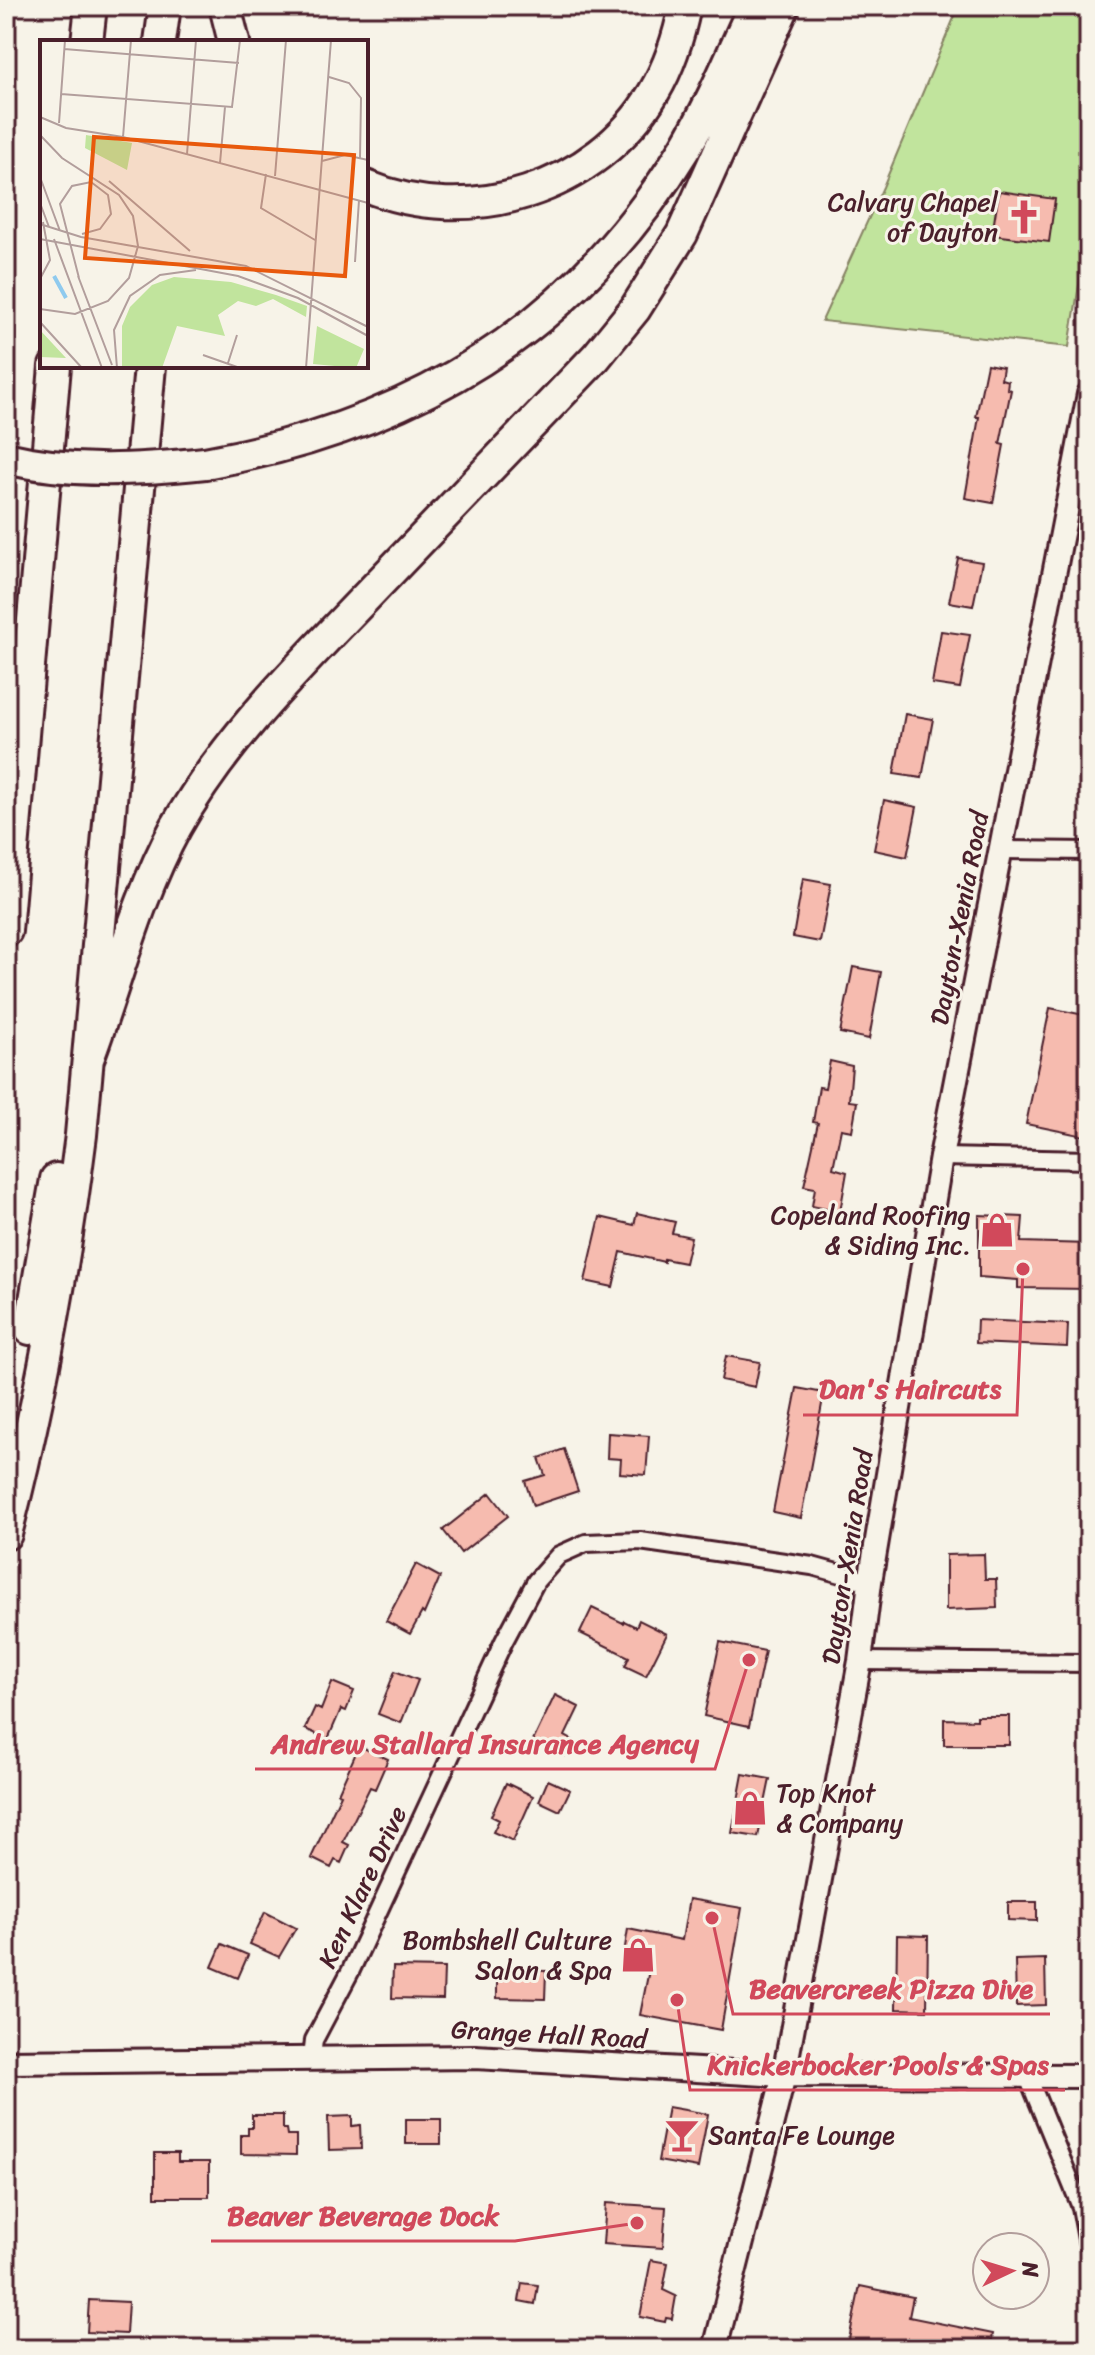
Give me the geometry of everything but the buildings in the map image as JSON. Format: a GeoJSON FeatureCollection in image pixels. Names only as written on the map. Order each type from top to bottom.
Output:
{"type":"FeatureCollection","features":[{"type":"Feature","properties":{"kind":"highway"},"geometry":{"type":"LineString","coordinates":[[87,40],[91,6]]}},
{"type":"Feature","properties":{"kind":"highway"},"geometry":{"type":"LineString","coordinates":[[160,40],[165,6]]}},
{"type":"Feature","properties":{"kind":"highway"},"geometry":{"type":"LineString","coordinates":[[179,40],[184,6]]}},
{"type":"Feature","properties":{"kind":"highway"},"geometry":{"type":"LineString","coordinates":[[225,6],[234,40]]}},
{"type":"Feature","properties":{"kind":"highway"},"geometry":{"type":"LineString","coordinates":[[368,187],[415,201],[452,205],[517,196],[548,185],[580,168],[632,123],[653,94],[679,35],[685,6]]}},
{"type":"Feature","properties":{"kind":"highway"},"geometry":{"type":"LineString","coordinates":[[6,458],[88,470],[147,469],[205,463],[294,444],[357,424],[405,403],[478,362],[555,305],[595,267],[654,196],[686,147],[713,96],[754,6]]}},
{"type":"Feature","properties":{"kind":"highway"},"geometry":{"type":"LineString","coordinates":[[88,1059],[137,914],[161,855],[194,798],[253,719],[596,357],[635,309],[682,234],[784,6]]}},
{"type":"Feature","properties":{"kind":"highway"},"geometry":{"type":"LineString","coordinates":[[6,931],[55,368]]}},
{"type":"Feature","properties":{"kind":"highway"},"geometry":{"type":"LineString","coordinates":[[6,1448],[35,1303],[59,1157],[82,939],[130,368]]}},
{"type":"Feature","properties":{"kind":"highway"},"geometry":{"type":"LineString","coordinates":[[6,1534],[26,1456],[67,1249],[88,1059],[150,368]]}},
{"type":"Feature","properties":{"kind":"main road","name":"Dayton-Xenia Road"},"geometry":{"type":"LineString","coordinates":[[715,2349],[784,2075],[860,1661],[870,1582],[941,1157],[1089,394]]}},
{"type":"Feature","properties":{"kind":"main road","name":"Grange Hall Road"},"geometry":{"type":"LineString","coordinates":[[6,2062],[475,2057],[784,2075],[1089,2076]]}},
{"type":"Feature","properties":{"kind":"street"},"geometry":{"type":"LineString","coordinates":[[1001,850],[1089,851]]}},
{"type":"Feature","properties":{"kind":"street"},"geometry":{"type":"LineString","coordinates":[[941,1157],[1089,1160]]}},
{"type":"Feature","properties":{"kind":"street","name":"Ken Klare Drive"},"geometry":{"type":"LineString","coordinates":[[312,2057],[314,2040],[351,1970],[504,1641],[536,1581],[559,1555],[586,1543],[640,1541],[812,1566],[870,1582]]}},
{"type":"Feature","properties":{"kind":"street"},"geometry":{"type":"LineString","coordinates":[[860,1661],[1089,1663]]}},
{"type":"Feature","properties":{"kind":"street"},"geometry":{"type":"LineString","coordinates":[[1028,2077],[1081,2207],[1089,2250]]}},
{"type":"Feature","properties":{"kind":"green space"},"geometry":{"type":"Polygon","coordinates":[[[959,6],[1089,6],[1089,223],[1069,347],[822,321],[883,187],[959,6]]]}},
{"type":"Feature","properties":{"kind":"place","name":"Calvary Chapel of Dayton"},"geometry":{"type":"Point","coordinates":[1024,217]}},
{"type":"Feature","properties":{"kind":"place","name":"Copeland Roofing & Siding Inc."},"geometry":{"type":"Point","coordinates":[997,1230]}},
{"type":"Feature","properties":{"kind":"place","name":"Dan's Haircuts"},"geometry":{"type":"Point","coordinates":[1023,1269]}},
{"type":"Feature","properties":{"kind":"place","name":"Andrew Stallard Insurance Agency"},"geometry":{"type":"Point","coordinates":[749,1660]}},
{"type":"Feature","properties":{"kind":"place","name":"Top Knot & Company"},"geometry":{"type":"Point","coordinates":[750,1808]}},
{"type":"Feature","properties":{"kind":"place","name":"Beavercreek Pizza Dive"},"geometry":{"type":"Point","coordinates":[712,1918]}},
{"type":"Feature","properties":{"kind":"place","name":"Bombshell Culture Salon & Spa"},"geometry":{"type":"Point","coordinates":[638,1955]}},
{"type":"Feature","properties":{"kind":"place","name":"Knickerbocker Pools & Spas"},"geometry":{"type":"Point","coordinates":[677,2000]}},
{"type":"Feature","properties":{"kind":"place","name":"Santa Fe Lounge"},"geometry":{"type":"Point","coordinates":[682,2135]}},
{"type":"Feature","properties":{"kind":"place","name":"Beaver Beverage Dock"},"geometry":{"type":"Point","coordinates":[637,2223]}}]}
